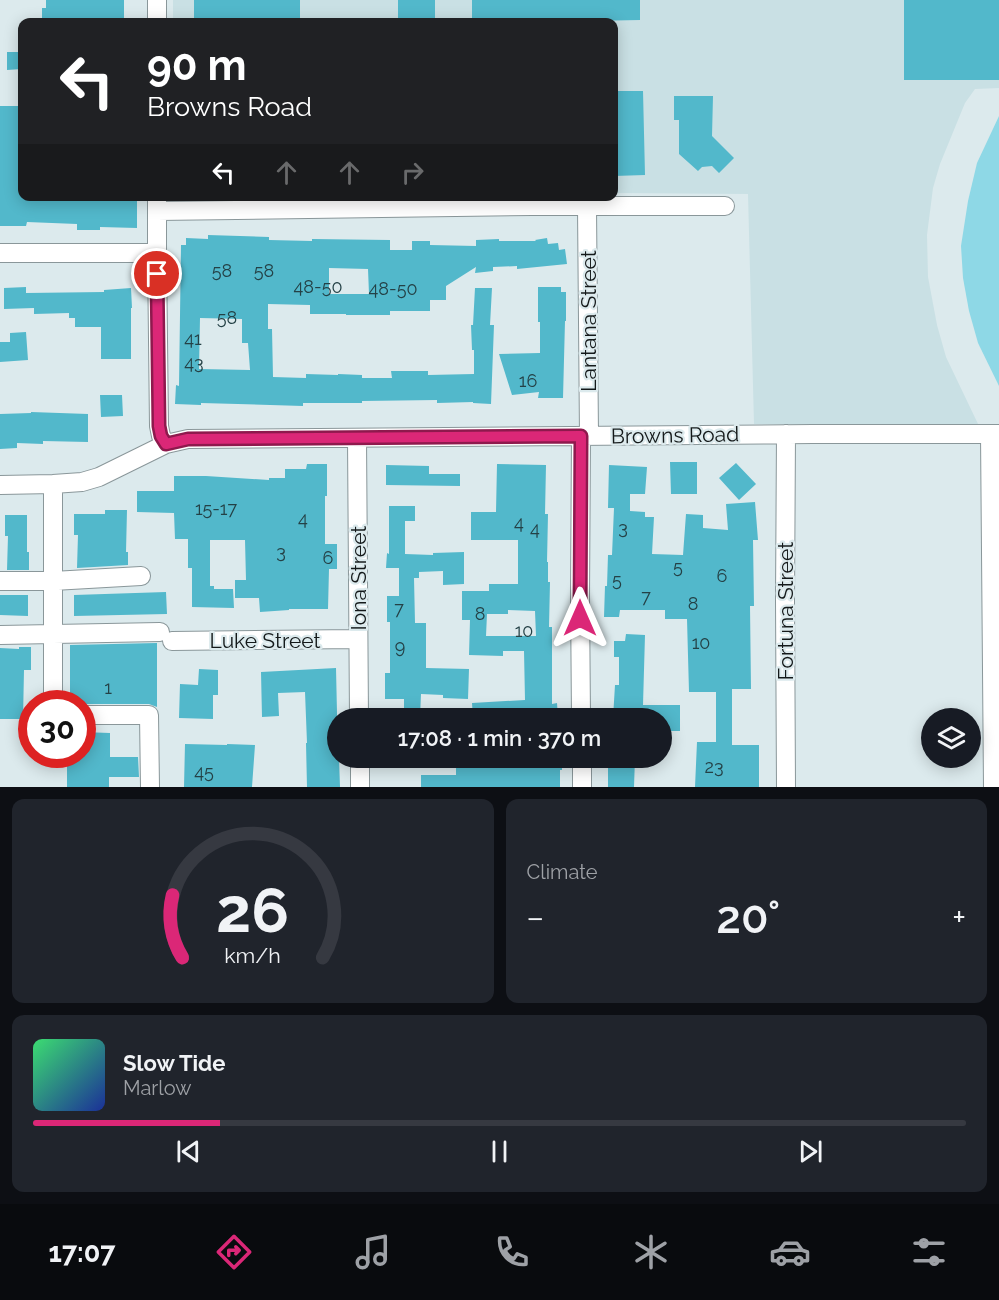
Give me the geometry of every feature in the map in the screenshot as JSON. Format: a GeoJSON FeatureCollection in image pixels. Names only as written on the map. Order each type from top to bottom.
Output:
{"type":"FeatureCollection","features":[{"type":"Feature","properties":{"kind":"street"},"geometry":{"type":"LineString","coordinates":[[157,0],[157,18]]}},
{"type":"Feature","properties":{"kind":"street"},"geometry":{"type":"LineString","coordinates":[[166,444],[159,426],[157,204],[725,206]]}},
{"type":"Feature","properties":{"kind":"street","name":"Lantana Street"},"geometry":{"type":"LineString","coordinates":[[582,708],[580,598],[585,436],[587,207]]}},
{"type":"Feature","properties":{"kind":"street"},"geometry":{"type":"LineString","coordinates":[[0,254],[156,253]]}},
{"type":"Feature","properties":{"kind":"street","name":"Fortuna Street"},"geometry":{"type":"LineString","coordinates":[[786,434],[784,601],[786,787]]}},
{"type":"Feature","properties":{"kind":"street"},"geometry":{"type":"LineString","coordinates":[[993,787],[994,434]]}},
{"type":"Feature","properties":{"kind":"street","name":"Browns Road"},"geometry":{"type":"LineString","coordinates":[[0,485],[82,482],[99,477],[166,444],[188,439],[994,434]]}},
{"type":"Feature","properties":{"kind":"street","name":"Iona Street"},"geometry":{"type":"LineString","coordinates":[[357,438],[359,708]]}},
{"type":"Feature","properties":{"kind":"street"},"geometry":{"type":"LineString","coordinates":[[53,484],[53,690]]}},
{"type":"Feature","properties":{"kind":"street"},"geometry":{"type":"LineString","coordinates":[[0,580],[53,581],[141,576]]}},
{"type":"Feature","properties":{"kind":"street","name":"Luke Street"},"geometry":{"type":"LineString","coordinates":[[0,635],[358,639]]}},
{"type":"Feature","properties":{"kind":"street"},"geometry":{"type":"LineString","coordinates":[[96,715],[149,715],[150,787]]}},
{"type":"Feature","properties":{"kind":"street"},"geometry":{"type":"LineString","coordinates":[[360,768],[360,787]]}},
{"type":"Feature","properties":{"kind":"street"},"geometry":{"type":"LineString","coordinates":[[582,768],[582,787]]}},
{"type":"Feature","properties":{"kind":"shaded area"},"geometry":{"type":"Polygon","coordinates":[[[173,0],[999,0],[999,88],[975,89],[965,103],[940,164],[933,188],[927,235],[928,277],[937,325],[946,357],[979,426],[754,424],[748,194],[618,193],[618,18],[173,18],[173,0]]]}},
{"type":"Feature","properties":{"kind":"shaded area"},"geometry":{"type":"Polygon","coordinates":[[[999,116],[999,386],[978,343],[969,311],[963,278],[961,246],[977,163],[999,116]]]}},
{"type":"Feature","properties":{"kind":"building"},"geometry":{"type":"Polygon","coordinates":[[[46,0],[124,0],[124,18],[42,18],[42,8],[46,8],[46,0]]]}},
{"type":"Feature","properties":{"kind":"building"},"geometry":{"type":"Polygon","coordinates":[[[194,0],[300,0],[300,18],[194,18],[194,0]]]}},
{"type":"Feature","properties":{"kind":"building"},"geometry":{"type":"Polygon","coordinates":[[[398,0],[435,0],[435,18],[398,18],[398,0]]]}},
{"type":"Feature","properties":{"kind":"building"},"geometry":{"type":"Polygon","coordinates":[[[472,0],[640,0],[640,20],[472,18],[472,0]]]}},
{"type":"Feature","properties":{"kind":"building"},"geometry":{"type":"Polygon","coordinates":[[[904,0],[999,0],[999,80],[904,80],[904,0]]]}},
{"type":"Feature","properties":{"kind":"building"},"geometry":{"type":"Polygon","coordinates":[[[7,52],[18,52],[18,69],[7,70],[7,52]]]}},
{"type":"Feature","properties":{"kind":"building"},"geometry":{"type":"Polygon","coordinates":[[[618,91],[643,91],[645,175],[618,176],[618,91]]]}},
{"type":"Feature","properties":{"kind":"building"},"geometry":{"type":"Polygon","coordinates":[[[674,96],[713,96],[712,136],[734,158],[719,173],[712,166],[702,167],[698,171],[679,154],[679,120],[674,120],[674,96]]]}},
{"type":"Feature","properties":{"kind":"building"},"geometry":{"type":"Polygon","coordinates":[[[0,106],[18,106],[18,201],[137,201],[137,228],[100,227],[100,230],[77,230],[77,224],[27,222],[26,226],[0,226],[0,106]]]}},
{"type":"Feature","properties":{"kind":"building"},"geometry":{"type":"Polygon","coordinates":[[[208,235],[269,237],[269,240],[390,240],[390,250],[412,250],[412,241],[430,241],[430,245],[476,246],[476,240],[536,241],[547,238],[548,244],[558,243],[559,250],[565,249],[567,264],[517,269],[517,266],[493,267],[493,271],[475,273],[476,267],[446,286],[446,300],[430,300],[430,311],[390,311],[390,315],[310,314],[310,305],[268,304],[268,329],[272,329],[273,377],[306,378],[306,374],[338,374],[362,375],[362,378],[392,378],[391,371],[428,371],[428,375],[474,374],[471,325],[473,325],[475,288],[492,288],[490,325],[494,325],[491,404],[437,403],[437,400],[303,403],[303,406],[175,404],[176,385],[179,386],[181,245],[186,245],[186,238],[208,239],[208,235]],[[329,268],[329,294],[369,294],[368,269],[329,268]],[[200,318],[199,369],[250,370],[248,343],[242,343],[242,319],[200,318]]]}},
{"type":"Feature","properties":{"kind":"building"},"geometry":{"type":"Polygon","coordinates":[[[26,287],[26,293],[104,292],[104,290],[131,288],[131,359],[101,359],[101,327],[75,327],[75,318],[69,318],[69,313],[34,314],[34,308],[4,309],[4,288],[26,287]]]}},
{"type":"Feature","properties":{"kind":"building"},"geometry":{"type":"Polygon","coordinates":[[[538,287],[561,287],[561,292],[566,292],[563,398],[538,398],[539,392],[512,395],[499,354],[540,353],[538,287]]]}},
{"type":"Feature","properties":{"kind":"building"},"geometry":{"type":"Polygon","coordinates":[[[26,332],[28,360],[0,362],[0,342],[10,342],[10,333],[26,332]]]}},
{"type":"Feature","properties":{"kind":"building"},"geometry":{"type":"Polygon","coordinates":[[[100,395],[122,395],[123,416],[101,417],[100,395]]]}},
{"type":"Feature","properties":{"kind":"building"},"geometry":{"type":"Polygon","coordinates":[[[31,412],[88,414],[88,442],[17,443],[17,448],[0,449],[0,414],[31,412]]]}},
{"type":"Feature","properties":{"kind":"building"},"geometry":{"type":"Polygon","coordinates":[[[670,462],[697,462],[697,494],[671,494],[670,462]]]}},
{"type":"Feature","properties":{"kind":"building"},"geometry":{"type":"Polygon","coordinates":[[[736,463],[756,484],[739,500],[719,478],[736,463]]]}},
{"type":"Feature","properties":{"kind":"building"},"geometry":{"type":"Polygon","coordinates":[[[307,464],[327,464],[325,544],[337,544],[337,569],[329,569],[328,609],[260,612],[259,598],[235,598],[235,580],[246,580],[245,540],[210,540],[210,586],[214,586],[214,589],[233,589],[234,608],[192,607],[192,568],[188,568],[188,539],[175,539],[174,513],[137,512],[137,491],[174,491],[174,476],[269,480],[269,478],[285,478],[285,469],[306,469],[307,464]]]}},
{"type":"Feature","properties":{"kind":"building"},"geometry":{"type":"Polygon","coordinates":[[[497,464],[546,465],[545,514],[548,514],[547,562],[548,582],[550,582],[549,627],[552,627],[552,704],[557,703],[557,708],[472,708],[472,703],[525,700],[524,651],[503,651],[503,656],[469,655],[470,620],[462,620],[462,591],[489,591],[489,584],[518,584],[518,540],[471,540],[471,512],[496,512],[497,464]],[[508,610],[508,614],[487,614],[486,636],[536,636],[535,611],[508,610]]]}},
{"type":"Feature","properties":{"kind":"building"},"geometry":{"type":"Polygon","coordinates":[[[386,465],[429,466],[429,474],[460,474],[460,486],[386,485],[386,465]]]}},
{"type":"Feature","properties":{"kind":"building"},"geometry":{"type":"Polygon","coordinates":[[[609,465],[647,467],[645,494],[630,494],[630,511],[645,512],[645,517],[654,517],[652,554],[683,555],[686,514],[703,515],[703,528],[728,530],[726,504],[755,502],[758,540],[753,540],[754,606],[750,606],[751,689],[732,689],[732,745],[759,745],[759,787],[695,787],[697,742],[716,742],[716,692],[689,692],[687,619],[665,619],[665,610],[620,610],[619,617],[604,617],[608,555],[612,555],[614,508],[608,508],[609,465]]]}},
{"type":"Feature","properties":{"kind":"building"},"geometry":{"type":"Polygon","coordinates":[[[389,506],[415,506],[415,521],[405,521],[405,554],[433,555],[433,553],[464,552],[464,584],[443,585],[443,571],[419,572],[419,578],[414,578],[415,623],[426,623],[426,668],[469,669],[468,699],[421,694],[420,708],[404,708],[404,699],[385,699],[385,673],[390,673],[390,622],[387,622],[387,596],[399,596],[399,568],[386,568],[387,553],[389,554],[389,506]]]}},
{"type":"Feature","properties":{"kind":"building"},"geometry":{"type":"Polygon","coordinates":[[[105,510],[127,510],[128,565],[77,568],[78,535],[74,535],[74,514],[105,514],[105,510]]]}},
{"type":"Feature","properties":{"kind":"building"},"geometry":{"type":"Polygon","coordinates":[[[5,515],[27,515],[29,570],[7,570],[8,536],[5,536],[5,515]]]}},
{"type":"Feature","properties":{"kind":"building"},"geometry":{"type":"Polygon","coordinates":[[[166,592],[167,614],[74,616],[74,595],[166,592]]]}},
{"type":"Feature","properties":{"kind":"building"},"geometry":{"type":"Polygon","coordinates":[[[0,595],[28,595],[28,616],[0,615],[0,595]]]}},
{"type":"Feature","properties":{"kind":"building"},"geometry":{"type":"Polygon","coordinates":[[[626,634],[645,635],[643,705],[680,705],[680,731],[672,731],[672,708],[614,708],[615,685],[619,685],[619,657],[614,657],[614,641],[625,641],[626,634]]]}},
{"type":"Feature","properties":{"kind":"building"},"geometry":{"type":"Polygon","coordinates":[[[157,643],[157,707],[149,704],[96,704],[96,690],[70,690],[70,645],[157,643]]]}},
{"type":"Feature","properties":{"kind":"building"},"geometry":{"type":"Polygon","coordinates":[[[19,647],[31,647],[31,670],[24,670],[24,690],[18,690],[18,719],[0,719],[0,648],[19,649],[19,647]]]}},
{"type":"Feature","properties":{"kind":"building"},"geometry":{"type":"Polygon","coordinates":[[[336,668],[337,708],[327,708],[327,768],[339,768],[340,787],[307,787],[305,692],[278,693],[279,716],[262,717],[261,672],[336,668]]]}},
{"type":"Feature","properties":{"kind":"building"},"geometry":{"type":"Polygon","coordinates":[[[199,669],[218,670],[218,695],[213,695],[213,719],[179,718],[180,684],[198,685],[199,669]]]}},
{"type":"Feature","properties":{"kind":"building"},"geometry":{"type":"Polygon","coordinates":[[[96,732],[110,733],[110,757],[138,757],[139,777],[109,777],[109,787],[67,787],[67,768],[96,768],[96,732]]]}},
{"type":"Feature","properties":{"kind":"building"},"geometry":{"type":"Polygon","coordinates":[[[185,744],[255,745],[252,787],[184,787],[185,744]]]}},
{"type":"Feature","properties":{"kind":"building"},"geometry":{"type":"Polygon","coordinates":[[[456,768],[562,768],[560,787],[421,787],[421,775],[456,775],[456,768]]]}},
{"type":"Feature","properties":{"kind":"building"},"geometry":{"type":"Polygon","coordinates":[[[608,768],[635,768],[634,787],[608,787],[608,768]]]}},
{"type":"Feature","properties":{"kind":"route"},"geometry":{"type":"LineString","coordinates":[[157,274],[159,426],[166,444],[188,439],[581,436],[580,618]]}}]}
